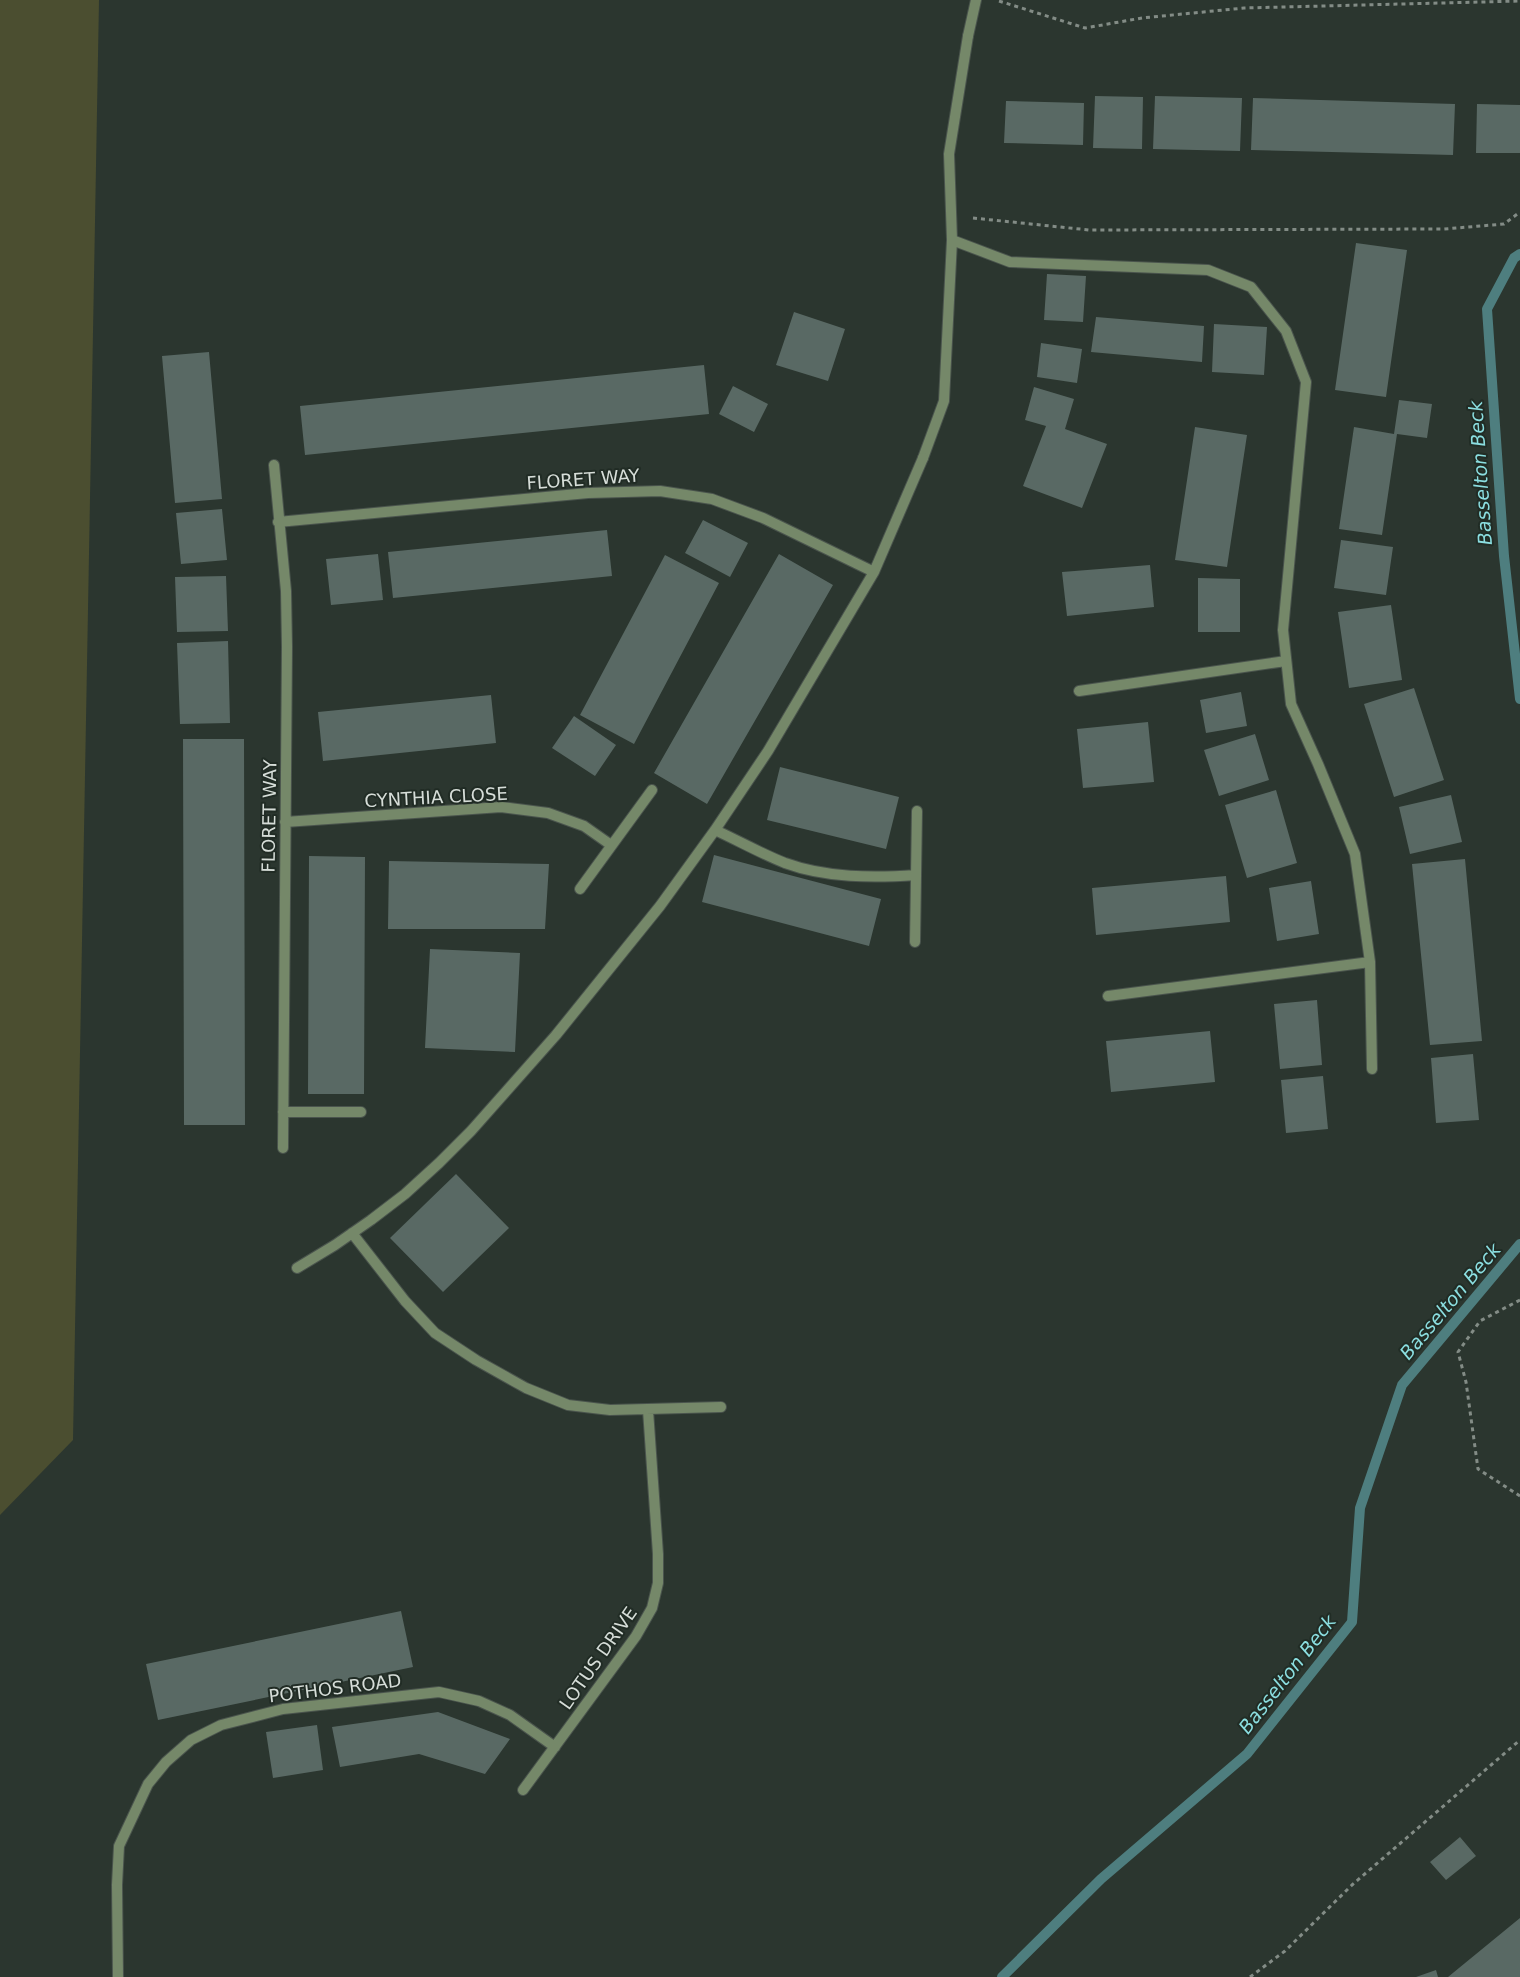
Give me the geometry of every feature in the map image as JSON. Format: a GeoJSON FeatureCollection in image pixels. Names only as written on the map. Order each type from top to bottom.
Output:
{"type":"FeatureCollection","features":[{"type":"Feature","properties":{"kind":"street"},"geometry":{"type":"LineString","coordinates":[[297,1268],[352,1233],[405,1194],[471,1131],[609,972],[715,830],[768,751],[874,572],[923,458],[944,401],[952,240],[949,154],[968,36],[976,0]]}},
{"type":"Feature","properties":{"kind":"street"},"geometry":{"type":"LineString","coordinates":[[952,240],[1010,262],[1208,270],[1251,287],[1286,331],[1306,382],[1283,630],[1291,704],[1355,854],[1370,962],[1372,1069]]}},
{"type":"Feature","properties":{"kind":"street","name":"FLORET WAY"},"geometry":{"type":"LineString","coordinates":[[274,465],[286,591],[287,732],[283,1148]]}},
{"type":"Feature","properties":{"kind":"street","name":"FLORET WAY"},"geometry":{"type":"LineString","coordinates":[[278,522],[588,492],[660,491],[712,499],[763,518],[874,572]]}},
{"type":"Feature","properties":{"kind":"street"},"geometry":{"type":"LineString","coordinates":[[1078,691],[1286,661]]}},
{"type":"Feature","properties":{"kind":"street"},"geometry":{"type":"LineString","coordinates":[[580,889],[652,790]]}},
{"type":"Feature","properties":{"kind":"street","name":"CYNTHIA CLOSE"},"geometry":{"type":"LineString","coordinates":[[285,822],[501,807],[548,813],[584,826],[611,845]]}},
{"type":"Feature","properties":{"kind":"street"},"geometry":{"type":"LineString","coordinates":[[916,942],[917,811]]}},
{"type":"Feature","properties":{"kind":"street"},"geometry":{"type":"LineString","coordinates":[[715,830],[786,863],[819,871],[853,876],[886,877],[916,875]]}},
{"type":"Feature","properties":{"kind":"street"},"geometry":{"type":"LineString","coordinates":[[1108,996],[1370,962]]}},
{"type":"Feature","properties":{"kind":"street"},"geometry":{"type":"LineString","coordinates":[[283,1112],[361,1112]]}},
{"type":"Feature","properties":{"kind":"street"},"geometry":{"type":"LineString","coordinates":[[352,1233],[377,1266],[423,1320],[436,1332],[476,1360],[526,1388],[568,1405],[610,1410],[721,1407]]}},
{"type":"Feature","properties":{"kind":"street","name":"LOTUS DRIVE"},"geometry":{"type":"LineString","coordinates":[[523,1790],[636,1636],[652,1608],[658,1583],[658,1554],[648,1410]]}},
{"type":"Feature","properties":{"kind":"street","name":"POTHOS ROAD"},"geometry":{"type":"LineString","coordinates":[[118,1977],[119,1846],[148,1784],[166,1762],[190,1740],[221,1725],[282,1709],[439,1692],[479,1702],[510,1715],[555,1747]]}},
{"type":"Feature","properties":{"kind":"path"},"geometry":{"type":"LineString","coordinates":[[997,0],[1085,28],[1142,18],[1244,8],[1520,1]]}},
{"type":"Feature","properties":{"kind":"path"},"geometry":{"type":"LineString","coordinates":[[951,216],[1089,230],[1444,230],[1504,224],[1520,212]]}},
{"type":"Feature","properties":{"kind":"path"},"geometry":{"type":"LineString","coordinates":[[1520,1300],[1480,1321],[1458,1352],[1466,1382],[1478,1469],[1520,1496]]}},
{"type":"Feature","properties":{"kind":"path"},"geometry":{"type":"LineString","coordinates":[[1250,1977],[1285,1951],[1352,1885],[1520,1740]]}},
{"type":"Feature","properties":{"kind":"green space"},"geometry":{"type":"Polygon","coordinates":[[[0,0],[99,0],[73,1440],[0,1515],[0,0]]]}},
{"type":"Feature","properties":{"kind":"building"},"geometry":{"type":"Polygon","coordinates":[[[1095,96],[1143,97],[1142,149],[1093,148],[1095,96]]]}},
{"type":"Feature","properties":{"kind":"building"},"geometry":{"type":"Polygon","coordinates":[[[1155,96],[1242,98],[1240,151],[1153,149],[1155,96]]]}},
{"type":"Feature","properties":{"kind":"building"},"geometry":{"type":"Polygon","coordinates":[[[1253,98],[1455,104],[1453,155],[1251,150],[1253,98]]]}},
{"type":"Feature","properties":{"kind":"building"},"geometry":{"type":"Polygon","coordinates":[[[1006,101],[1084,103],[1083,145],[1004,143],[1006,101]]]}},
{"type":"Feature","properties":{"kind":"building"},"geometry":{"type":"Polygon","coordinates":[[[1477,104],[1520,105],[1520,153],[1476,153],[1477,104]]]}},
{"type":"Feature","properties":{"kind":"building"},"geometry":{"type":"Polygon","coordinates":[[[1356,243],[1407,250],[1386,397],[1335,390],[1356,243]]]}},
{"type":"Feature","properties":{"kind":"building"},"geometry":{"type":"Polygon","coordinates":[[[1047,274],[1086,276],[1083,322],[1044,320],[1047,274]]]}},
{"type":"Feature","properties":{"kind":"building"},"geometry":{"type":"Polygon","coordinates":[[[794,312],[845,329],[828,381],[776,365],[794,312]]]}},
{"type":"Feature","properties":{"kind":"building"},"geometry":{"type":"Polygon","coordinates":[[[1096,317],[1204,326],[1202,362],[1091,352],[1096,317]]]}},
{"type":"Feature","properties":{"kind":"building"},"geometry":{"type":"Polygon","coordinates":[[[1214,324],[1267,327],[1264,375],[1212,372],[1214,324]]]}},
{"type":"Feature","properties":{"kind":"building"},"geometry":{"type":"Polygon","coordinates":[[[1041,343],[1082,349],[1077,383],[1037,377],[1041,343]]]}},
{"type":"Feature","properties":{"kind":"building"},"geometry":{"type":"Polygon","coordinates":[[[209,352],[222,499],[175,503],[162,356],[209,352]]]}},
{"type":"Feature","properties":{"kind":"building"},"geometry":{"type":"Polygon","coordinates":[[[704,365],[709,414],[305,455],[300,406],[704,365]]]}},
{"type":"Feature","properties":{"kind":"building"},"geometry":{"type":"Polygon","coordinates":[[[733,386],[768,404],[754,432],[719,414],[733,386]]]}},
{"type":"Feature","properties":{"kind":"building"},"geometry":{"type":"Polygon","coordinates":[[[1034,387],[1074,399],[1065,429],[1107,444],[1082,508],[1023,486],[1046,426],[1025,420],[1034,387]]]}},
{"type":"Feature","properties":{"kind":"building"},"geometry":{"type":"Polygon","coordinates":[[[1399,400],[1432,404],[1427,438],[1397,434],[1382,535],[1339,529],[1354,427],[1394,434],[1399,400]]]}},
{"type":"Feature","properties":{"kind":"building"},"geometry":{"type":"Polygon","coordinates":[[[1195,427],[1247,435],[1227,567],[1175,560],[1195,427]]]}},
{"type":"Feature","properties":{"kind":"building"},"geometry":{"type":"Polygon","coordinates":[[[222,509],[227,560],[181,564],[176,513],[222,509]]]}},
{"type":"Feature","properties":{"kind":"building"},"geometry":{"type":"Polygon","coordinates":[[[703,520],[748,543],[730,577],[685,553],[703,520]]]}},
{"type":"Feature","properties":{"kind":"building"},"geometry":{"type":"Polygon","coordinates":[[[607,530],[612,576],[393,598],[388,552],[607,530]]]}},
{"type":"Feature","properties":{"kind":"building"},"geometry":{"type":"Polygon","coordinates":[[[1341,540],[1393,547],[1386,595],[1334,588],[1341,540]]]}},
{"type":"Feature","properties":{"kind":"building"},"geometry":{"type":"Polygon","coordinates":[[[378,554],[383,600],[331,605],[326,559],[378,554]]]}},
{"type":"Feature","properties":{"kind":"building"},"geometry":{"type":"Polygon","coordinates":[[[779,554],[833,585],[707,804],[654,773],[779,554]]]}},
{"type":"Feature","properties":{"kind":"building"},"geometry":{"type":"Polygon","coordinates":[[[665,555],[719,583],[634,744],[580,715],[665,555]]]}},
{"type":"Feature","properties":{"kind":"building"},"geometry":{"type":"Polygon","coordinates":[[[1150,565],[1154,607],[1067,616],[1062,572],[1150,565]]]}},
{"type":"Feature","properties":{"kind":"building"},"geometry":{"type":"Polygon","coordinates":[[[226,576],[228,631],[177,632],[175,577],[226,576]]]}},
{"type":"Feature","properties":{"kind":"building"},"geometry":{"type":"Polygon","coordinates":[[[1198,578],[1240,579],[1240,632],[1198,632],[1198,578]]]}},
{"type":"Feature","properties":{"kind":"building"},"geometry":{"type":"Polygon","coordinates":[[[1391,605],[1402,680],[1349,688],[1338,612],[1391,605]]]}},
{"type":"Feature","properties":{"kind":"building"},"geometry":{"type":"Polygon","coordinates":[[[228,641],[230,723],[180,724],[177,643],[228,641]]]}},
{"type":"Feature","properties":{"kind":"building"},"geometry":{"type":"Polygon","coordinates":[[[1414,688],[1444,780],[1394,797],[1364,704],[1414,688]]]}},
{"type":"Feature","properties":{"kind":"building"},"geometry":{"type":"Polygon","coordinates":[[[1241,692],[1247,726],[1206,733],[1200,700],[1241,692]]]}},
{"type":"Feature","properties":{"kind":"building"},"geometry":{"type":"Polygon","coordinates":[[[491,695],[496,743],[323,761],[318,712],[491,695]]]}},
{"type":"Feature","properties":{"kind":"building"},"geometry":{"type":"Polygon","coordinates":[[[574,716],[616,745],[595,776],[552,748],[574,716]]]}},
{"type":"Feature","properties":{"kind":"building"},"geometry":{"type":"Polygon","coordinates":[[[1148,722],[1154,782],[1083,788],[1077,729],[1148,722]]]}},
{"type":"Feature","properties":{"kind":"building"},"geometry":{"type":"Polygon","coordinates":[[[1255,734],[1269,780],[1219,796],[1204,750],[1255,734]]]}},
{"type":"Feature","properties":{"kind":"building"},"geometry":{"type":"Polygon","coordinates":[[[183,739],[244,739],[245,1125],[184,1125],[183,739]]]}},
{"type":"Feature","properties":{"kind":"building"},"geometry":{"type":"Polygon","coordinates":[[[780,767],[899,797],[886,849],[767,820],[780,767]]]}},
{"type":"Feature","properties":{"kind":"building"},"geometry":{"type":"Polygon","coordinates":[[[1276,790],[1297,863],[1247,878],[1225,805],[1276,790]]]}},
{"type":"Feature","properties":{"kind":"building"},"geometry":{"type":"Polygon","coordinates":[[[1451,795],[1462,842],[1410,854],[1399,807],[1451,795]]]}},
{"type":"Feature","properties":{"kind":"building"},"geometry":{"type":"Polygon","coordinates":[[[714,855],[881,899],[869,946],[702,902],[714,855]]]}},
{"type":"Feature","properties":{"kind":"building"},"geometry":{"type":"Polygon","coordinates":[[[309,856],[365,857],[364,1094],[308,1094],[309,856]]]}},
{"type":"Feature","properties":{"kind":"building"},"geometry":{"type":"Polygon","coordinates":[[[1465,859],[1482,1041],[1430,1045],[1412,864],[1465,859]]]}},
{"type":"Feature","properties":{"kind":"building"},"geometry":{"type":"Polygon","coordinates":[[[389,861],[549,864],[545,929],[388,929],[389,861]]]}},
{"type":"Feature","properties":{"kind":"building"},"geometry":{"type":"Polygon","coordinates":[[[1226,876],[1230,922],[1096,935],[1092,888],[1226,876]]]}},
{"type":"Feature","properties":{"kind":"building"},"geometry":{"type":"Polygon","coordinates":[[[1311,881],[1319,934],[1277,941],[1269,888],[1311,881]]]}},
{"type":"Feature","properties":{"kind":"building"},"geometry":{"type":"Polygon","coordinates":[[[430,949],[520,953],[515,1052],[425,1048],[430,949]]]}},
{"type":"Feature","properties":{"kind":"building"},"geometry":{"type":"Polygon","coordinates":[[[1317,1000],[1322,1065],[1280,1069],[1274,1004],[1317,1000]]]}},
{"type":"Feature","properties":{"kind":"building"},"geometry":{"type":"Polygon","coordinates":[[[1210,1031],[1215,1082],[1111,1092],[1106,1041],[1210,1031]]]}},
{"type":"Feature","properties":{"kind":"building"},"geometry":{"type":"Polygon","coordinates":[[[1473,1054],[1479,1120],[1436,1123],[1431,1058],[1473,1054]]]}},
{"type":"Feature","properties":{"kind":"building"},"geometry":{"type":"Polygon","coordinates":[[[1323,1076],[1328,1129],[1286,1133],[1281,1080],[1323,1076]]]}},
{"type":"Feature","properties":{"kind":"building"},"geometry":{"type":"Polygon","coordinates":[[[456,1174],[509,1228],[443,1292],[390,1238],[456,1174]]]}},
{"type":"Feature","properties":{"kind":"building"},"geometry":{"type":"Polygon","coordinates":[[[401,1611],[413,1667],[158,1720],[146,1664],[401,1611]]]}},
{"type":"Feature","properties":{"kind":"building"},"geometry":{"type":"Polygon","coordinates":[[[438,1712],[510,1739],[485,1774],[419,1754],[340,1767],[332,1727],[438,1712]]]}},
{"type":"Feature","properties":{"kind":"building"},"geometry":{"type":"Polygon","coordinates":[[[317,1725],[323,1770],[273,1778],[266,1732],[317,1725]]]}},
{"type":"Feature","properties":{"kind":"building"},"geometry":{"type":"Polygon","coordinates":[[[1460,1837],[1476,1856],[1446,1880],[1430,1862],[1460,1837]]]}},
{"type":"Feature","properties":{"kind":"building"},"geometry":{"type":"Polygon","coordinates":[[[1520,1918],[1520,1977],[1448,1977],[1520,1918]]]}},
{"type":"Feature","properties":{"kind":"building"},"geometry":{"type":"Polygon","coordinates":[[[1436,1970],[1438,1977],[1416,1977],[1436,1970]]]}},
{"type":"Feature","properties":{"kind":"waterway","name":"Basselton Beck"},"geometry":{"type":"LineString","coordinates":[[1520,254],[1514,258],[1487,309],[1504,556],[1520,699]]}},
{"type":"Feature","properties":{"kind":"waterway","name":"Basselton Beck"},"geometry":{"type":"LineString","coordinates":[[1002,1977],[1101,1879],[1247,1754],[1352,1622],[1360,1508],[1402,1385],[1520,1244]]}}]}
